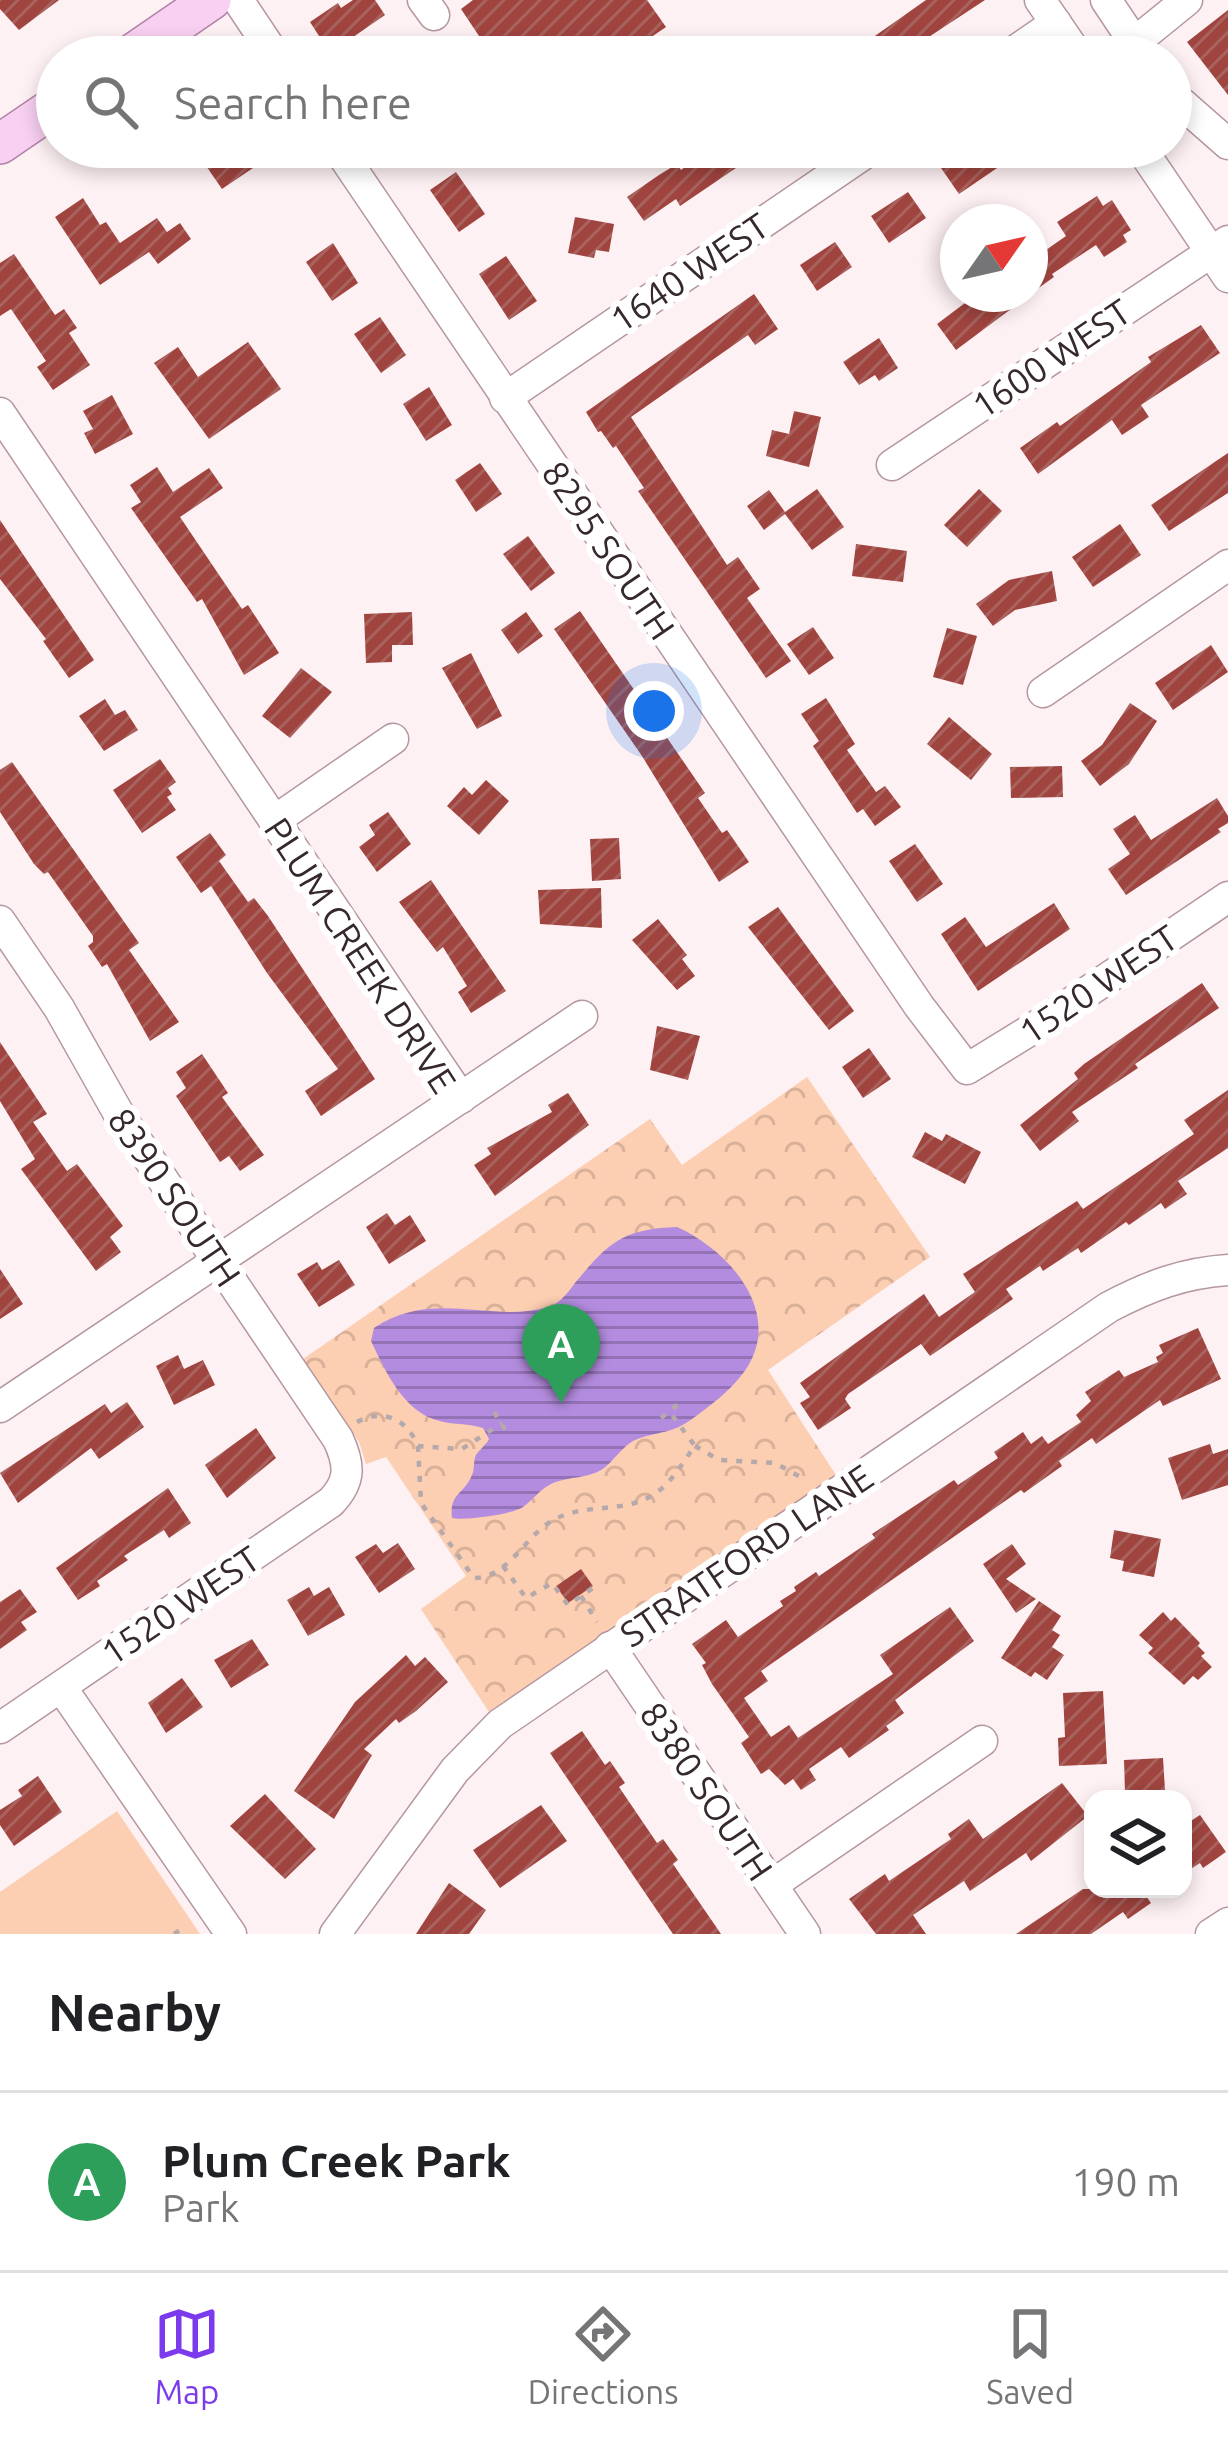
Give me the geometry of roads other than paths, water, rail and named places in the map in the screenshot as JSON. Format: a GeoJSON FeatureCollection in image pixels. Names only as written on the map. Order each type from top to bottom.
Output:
{"type":"FeatureCollection","features":[{"type":"Feature","properties":{"kind":"main road"},"geometry":{"type":"LineString","coordinates":[[159,36],[212,0]]}},
{"type":"Feature","properties":{"kind":"main road"},"geometry":{"type":"LineString","coordinates":[[0,144],[36,119]]}},
{"type":"Feature","properties":{"kind":"street"},"geometry":{"type":"LineString","coordinates":[[238,0],[262,36]]}},
{"type":"Feature","properties":{"kind":"street"},"geometry":{"type":"LineString","coordinates":[[1106,0],[1130,36]]}},
{"type":"Feature","properties":{"kind":"street"},"geometry":{"type":"LineString","coordinates":[[1152,36],[1187,0]]}},
{"type":"Feature","properties":{"kind":"street"},"geometry":{"type":"LineString","coordinates":[[1026,36],[1048,12]]}},
{"type":"Feature","properties":{"kind":"street"},"geometry":{"type":"LineString","coordinates":[[1192,112],[1228,144]]}},
{"type":"Feature","properties":{"kind":"street","name":"8295 SOUTH"},"geometry":{"type":"LineString","coordinates":[[351,168],[919,1006],[967,1069]]}},
{"type":"Feature","properties":{"kind":"street","name":"1640 WEST"},"geometry":{"type":"LineString","coordinates":[[505,398],[843,168]]}},
{"type":"Feature","properties":{"kind":"street"},"geometry":{"type":"LineString","coordinates":[[1157,168],[1219,246],[1228,278]]}},
{"type":"Feature","properties":{"kind":"street","name":"1600 WEST"},"geometry":{"type":"LineString","coordinates":[[892,465],[1219,246]]}},
{"type":"Feature","properties":{"kind":"street","name":"PLUM CREEK DRIVE"},"geometry":{"type":"LineString","coordinates":[[0,412],[460,1098],[0,1408]]}},
{"type":"Feature","properties":{"kind":"street"},"geometry":{"type":"LineString","coordinates":[[1042,692],[1228,565]]}},
{"type":"Feature","properties":{"kind":"street"},"geometry":{"type":"LineString","coordinates":[[274,821],[393,740]]}},
{"type":"Feature","properties":{"kind":"street","name":"1520 WEST"},"geometry":{"type":"LineString","coordinates":[[967,1069],[1228,897]]}},
{"type":"Feature","properties":{"kind":"street","name":"8390 SOUTH"},"geometry":{"type":"LineString","coordinates":[[0,920],[58,1008],[119,1116],[338,1439],[349,1472]]}},
{"type":"Feature","properties":{"kind":"street"},"geometry":{"type":"LineString","coordinates":[[460,1098],[582,1016]]}},
{"type":"Feature","properties":{"kind":"street","name":"STRATFORD LANE"},"geometry":{"type":"LineString","coordinates":[[335,1934],[479,1742],[604,1636],[1109,1307],[1151,1285],[1194,1272],[1228,1270]]}},
{"type":"Feature","properties":{"kind":"street","name":"1520 WEST"},"geometry":{"type":"LineString","coordinates":[[0,1729],[331,1502],[344,1489],[349,1472]]}},
{"type":"Feature","properties":{"kind":"street","name":"8380 SOUTH"},"geometry":{"type":"LineString","coordinates":[[604,1636],[805,1934]]}},
{"type":"Feature","properties":{"kind":"street"},"geometry":{"type":"LineString","coordinates":[[61,1687],[231,1934]]}},
{"type":"Feature","properties":{"kind":"street"},"geometry":{"type":"LineString","coordinates":[[772,1886],[982,1741]]}},
{"type":"Feature","properties":{"kind":"street"},"geometry":{"type":"LineString","coordinates":[[1211,1934],[1228,1923]]}},
{"type":"Feature","properties":{"kind":"place","name":"Plum Creek Park"},"geometry":{"type":"Point","coordinates":[561,1403]}}]}
